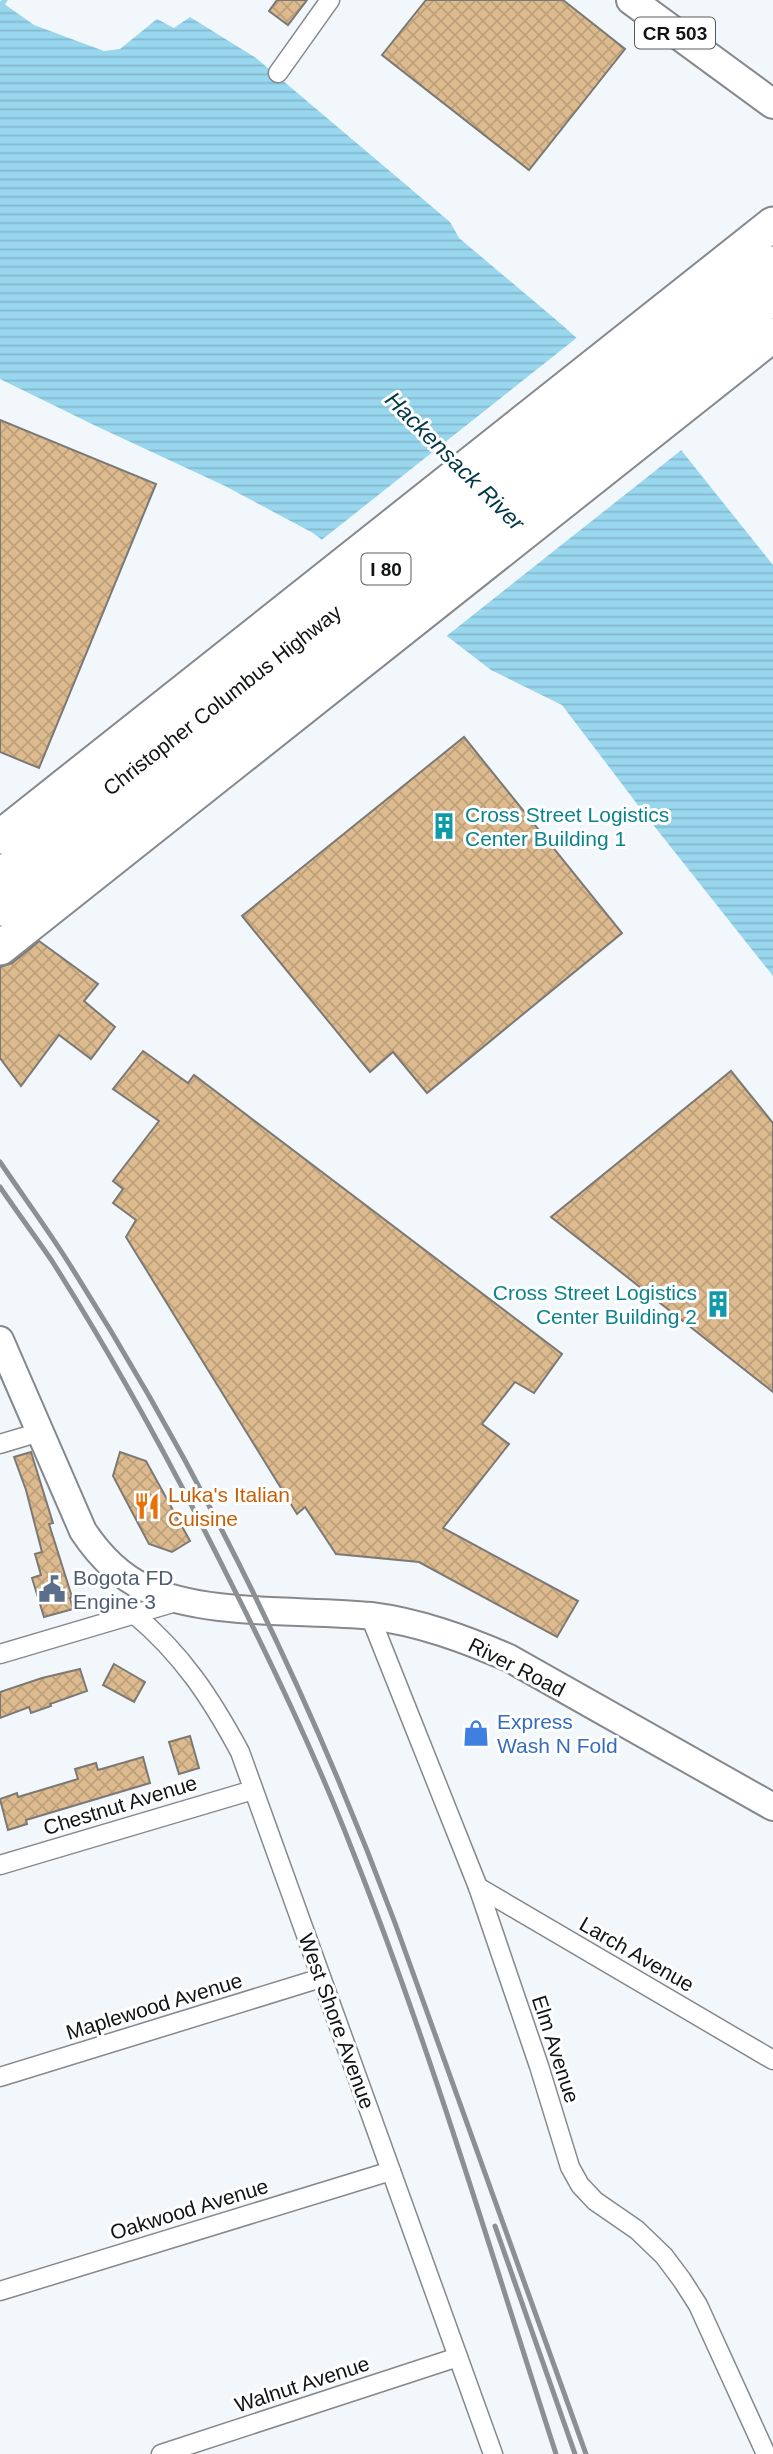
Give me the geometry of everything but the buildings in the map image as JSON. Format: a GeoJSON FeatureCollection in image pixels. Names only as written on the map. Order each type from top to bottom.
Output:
{"type":"FeatureCollection","features":[{"type":"Feature","properties":{"kind":"highway","name":"Christopher Columbus Highway"},"geometry":{"type":"LineString","coordinates":[[0,837],[773,224]]}},
{"type":"Feature","properties":{"kind":"highway","name":"Christopher Columbus Highway"},"geometry":{"type":"LineString","coordinates":[[0,876],[773,263]]}},
{"type":"Feature","properties":{"kind":"highway","name":"Christopher Columbus Highway"},"geometry":{"type":"LineString","coordinates":[[0,909],[773,297]]}},
{"type":"Feature","properties":{"kind":"highway","name":"I 80"},"geometry":{"type":"LineString","coordinates":[[0,948],[773,335]]}},
{"type":"Feature","properties":{"kind":"highway"},"geometry":{"type":"LineString","coordinates":[[0,828],[36,809]]}},
{"type":"Feature","properties":{"kind":"highway"},"geometry":{"type":"LineString","coordinates":[[0,963],[83,882]]}},
{"type":"Feature","properties":{"kind":"main road","name":"CR 503"},"geometry":{"type":"LineString","coordinates":[[631,0],[773,104]]}},
{"type":"Feature","properties":{"kind":"main road"},"geometry":{"type":"LineString","coordinates":[[0,1340],[72,1508],[92,1545],[111,1566],[145,1589],[179,1601]]}},
{"type":"Feature","properties":{"kind":"main road","name":"River Road"},"geometry":{"type":"LineString","coordinates":[[179,1601],[235,1608],[370,1616],[432,1629],[474,1643],[509,1658],[773,1807]]}},
{"type":"Feature","properties":{"kind":"street"},"geometry":{"type":"LineString","coordinates":[[278,73],[330,0]]}},
{"type":"Feature","properties":{"kind":"street"},"geometry":{"type":"LineString","coordinates":[[0,1444],[40,1432]]}},
{"type":"Feature","properties":{"kind":"street"},"geometry":{"type":"LineString","coordinates":[[0,1654],[179,1601]]}},
{"type":"Feature","properties":{"kind":"street","name":"West Shore Avenue"},"geometry":{"type":"LineString","coordinates":[[134,1614],[164,1641],[190,1671],[214,1703],[240,1752],[492,2454]]}},
{"type":"Feature","properties":{"kind":"street","name":"Elm Avenue"},"geometry":{"type":"LineString","coordinates":[[370,1616],[478,1887],[570,2167],[580,2185],[595,2201],[636,2230],[664,2256],[682,2280],[698,2305],[765,2454]]}},
{"type":"Feature","properties":{"kind":"street","name":"Chestnut Avenue"},"geometry":{"type":"LineString","coordinates":[[0,1865],[253,1790]]}},
{"type":"Feature","properties":{"kind":"street","name":"Larch Avenue"},"geometry":{"type":"LineString","coordinates":[[478,1887],[773,2060]]}},
{"type":"Feature","properties":{"kind":"street","name":"Maplewood Avenue"},"geometry":{"type":"LineString","coordinates":[[0,2077],[321,1978]]}},
{"type":"Feature","properties":{"kind":"street","name":"Oakwood Avenue"},"geometry":{"type":"LineString","coordinates":[[0,2291],[391,2171]]}},
{"type":"Feature","properties":{"kind":"street","name":"Walnut Avenue"},"geometry":{"type":"LineString","coordinates":[[162,2454],[458,2357]]}},
{"type":"Feature","properties":{"kind":"water","name":"Hackensack River"},"geometry":{"type":"Polygon","coordinates":[[[0,1],[34,25],[104,51],[120,49],[157,19],[174,28],[190,17],[256,58],[450,222],[459,238],[629,385],[773,565],[773,976],[562,705],[491,670],[313,533],[225,486],[0,379],[0,1]]]}},
{"type":"Feature","properties":{"kind":"pier"},"geometry":{"type":"Polygon","coordinates":[[[579,336],[631,383],[684,448],[444,638],[319,542],[579,336]]]}},
{"type":"Feature","properties":{"kind":"waterway"},"geometry":{"type":"LineString","coordinates":[[0,6],[5,0]]}},
{"type":"Feature","properties":{"kind":"railway"},"geometry":{"type":"LineString","coordinates":[[0,1162],[63,1254],[159,1414],[204,1496],[287,1664],[361,1836],[395,1923],[586,2454]]}},
{"type":"Feature","properties":{"kind":"railway"},"geometry":{"type":"LineString","coordinates":[[0,1187],[52,1261],[146,1420],[190,1502],[311,1750],[340,1818],[408,2001],[556,2454]]}},
{"type":"Feature","properties":{"kind":"railway"},"geometry":{"type":"LineString","coordinates":[[495,2226],[575,2454]]}},
{"type":"Feature","properties":{"kind":"place","name":"Cross Street Logistics Center Building 1"},"geometry":{"type":"Point","coordinates":[444,826]}},
{"type":"Feature","properties":{"kind":"place","name":"Cross Street Logistics Center Building 2"},"geometry":{"type":"Point","coordinates":[718,1304]}},
{"type":"Feature","properties":{"kind":"place","name":"Luka's Italian Cuisine"},"geometry":{"type":"Point","coordinates":[147,1506]}},
{"type":"Feature","properties":{"kind":"place","name":"Bogota FD Engine 3"},"geometry":{"type":"Point","coordinates":[52,1589]}},
{"type":"Feature","properties":{"kind":"place","name":"Express Wash N Fold"},"geometry":{"type":"Point","coordinates":[476,1733]}}]}
